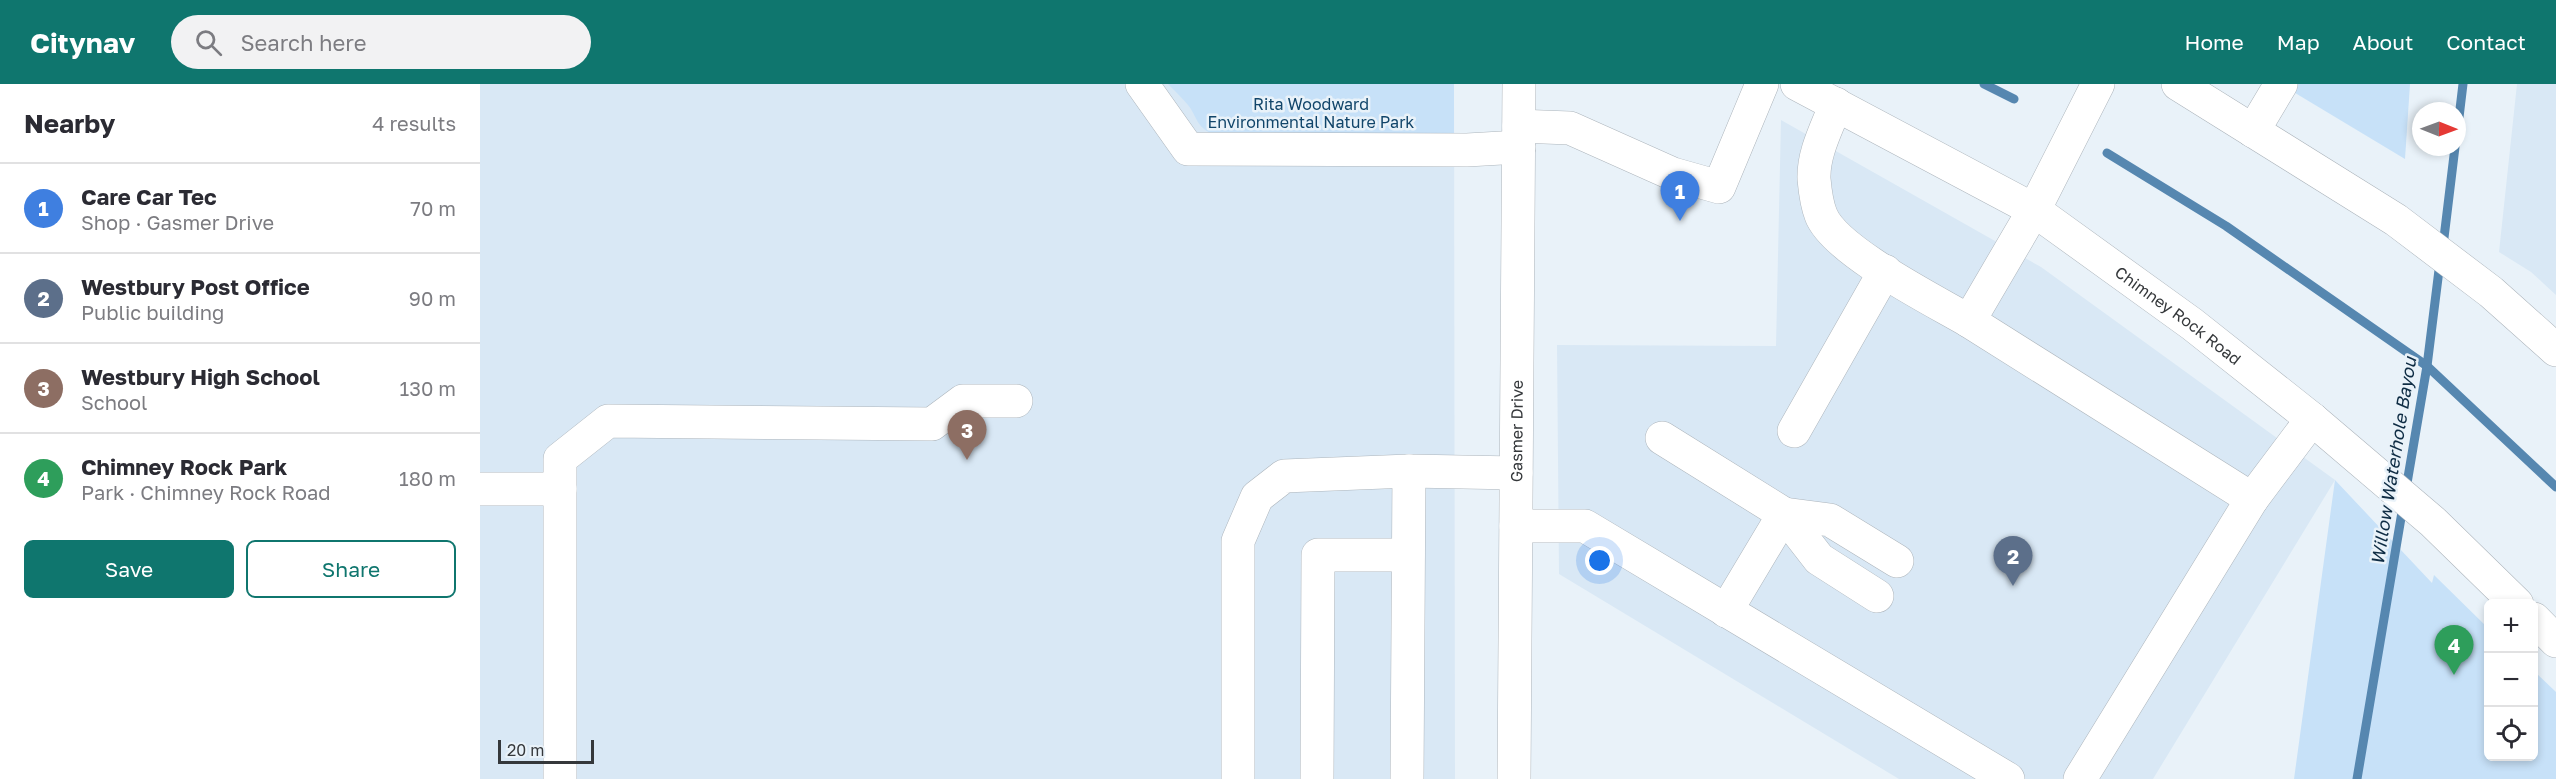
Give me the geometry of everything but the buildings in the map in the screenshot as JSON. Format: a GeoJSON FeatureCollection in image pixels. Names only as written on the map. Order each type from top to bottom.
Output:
{"type":"FeatureCollection","features":[{"type":"Feature","properties":{"kind":"main road"},"geometry":{"type":"LineString","coordinates":[[1142,84],[1188,148],[1467,150],[1519,136],[1570,128],[1673,174],[1719,187],[1762,84]]}},
{"type":"Feature","properties":{"kind":"main road","name":"Gasmer Drive"},"geometry":{"type":"LineString","coordinates":[[1514,779],[1519,84]]}},
{"type":"Feature","properties":{"kind":"main road","name":"Chimney Rock Road"},"geometry":{"type":"LineString","coordinates":[[1797,84],[2034,210],[2192,324],[2312,419],[2433,522],[2513,599]]}},
{"type":"Feature","properties":{"kind":"main road"},"geometry":{"type":"LineString","coordinates":[[1969,321],[2034,210],[2098,84]]}},
{"type":"Feature","properties":{"kind":"main road"},"geometry":{"type":"LineString","coordinates":[[2178,84],[2396,220],[2491,292],[2553,343]]}},
{"type":"Feature","properties":{"kind":"main road"},"geometry":{"type":"LineString","coordinates":[[2253,131],[2281,84]]}},
{"type":"Feature","properties":{"kind":"main road"},"geometry":{"type":"LineString","coordinates":[[1836,104],[1818,150],[1814,179],[1821,216],[1840,241],[2252,499]]}},
{"type":"Feature","properties":{"kind":"main road"},"geometry":{"type":"LineString","coordinates":[[1794,432],[1885,271]]}},
{"type":"Feature","properties":{"kind":"main road"},"geometry":{"type":"LineString","coordinates":[[560,779],[560,459],[608,421],[932,424],[963,401],[1016,401]]}},
{"type":"Feature","properties":{"kind":"main road"},"geometry":{"type":"LineString","coordinates":[[2080,779],[2252,499],[2312,419]]}},
{"type":"Feature","properties":{"kind":"main road"},"geometry":{"type":"LineString","coordinates":[[1662,438],[1784,514],[1830,520],[1888,578]]}},
{"type":"Feature","properties":{"kind":"main road"},"geometry":{"type":"LineString","coordinates":[[1238,779],[1238,541],[1257,497],[1284,476],[1409,471],[1516,473]]}},
{"type":"Feature","properties":{"kind":"main road"},"geometry":{"type":"LineString","coordinates":[[1407,779],[1409,471]]}},
{"type":"Feature","properties":{"kind":"main road"},"geometry":{"type":"LineString","coordinates":[[480,489],[560,489]]}},
{"type":"Feature","properties":{"kind":"main road"},"geometry":{"type":"LineString","coordinates":[[1726,611],[1784,514]]}},
{"type":"Feature","properties":{"kind":"main road"},"geometry":{"type":"LineString","coordinates":[[1516,526],[1585,526],[2008,779]]}},
{"type":"Feature","properties":{"kind":"main road"},"geometry":{"type":"LineString","coordinates":[[1317,779],[1318,555],[1408,555]]}},
{"type":"Feature","properties":{"kind":"main road"},"geometry":{"type":"LineString","coordinates":[[2538,623],[2556,641]]}},
{"type":"Feature","properties":{"kind":"shaded area"},"geometry":{"type":"Polygon","coordinates":[[[480,84],[1454,84],[1455,779],[480,779],[480,84]]]}},
{"type":"Feature","properties":{"kind":"shaded area"},"geometry":{"type":"Polygon","coordinates":[[[2517,84],[2556,84],[2556,295],[2531,272],[2499,252],[2517,84]]]}},
{"type":"Feature","properties":{"kind":"shaded area"},"geometry":{"type":"Polygon","coordinates":[[[1781,120],[2041,267],[2335,480],[2153,779],[1899,779],[1559,574],[1557,345],[1776,346],[1781,120]]]}},
{"type":"Feature","properties":{"kind":"green space","name":"Rita Woodward Environmental Nature Park"},"geometry":{"type":"Polygon","coordinates":[[[1168,84],[1454,84],[1454,142],[1212,134],[1206,131],[1188,105],[1168,84]]]}},
{"type":"Feature","properties":{"kind":"green space"},"geometry":{"type":"Polygon","coordinates":[[[2280,84],[2410,84],[2405,159],[2280,84]]]}},
{"type":"Feature","properties":{"kind":"green space"},"geometry":{"type":"Polygon","coordinates":[[[2335,480],[2432,583],[2434,575],[2484,624],[2484,761],[2538,761],[2538,675],[2556,692],[2556,779],[2294,779],[2335,480]]]}},
{"type":"Feature","properties":{"kind":"waterway"},"geometry":{"type":"LineString","coordinates":[[1984,84],[2014,99]]}},
{"type":"Feature","properties":{"kind":"waterway","name":"Willow Waterhole Bayou"},"geometry":{"type":"LineString","coordinates":[[2461,102],[2463,84]]}},
{"type":"Feature","properties":{"kind":"waterway"},"geometry":{"type":"LineString","coordinates":[[2107,153],[2226,226],[2427,366],[2556,487]]}},
{"type":"Feature","properties":{"kind":"waterway","name":"Willow Waterhole Bayou"},"geometry":{"type":"LineString","coordinates":[[2443,246],[2454,156]]}},
{"type":"Feature","properties":{"kind":"waterway","name":"Willow Waterhole Bayou"},"geometry":{"type":"LineString","coordinates":[[2406,489],[2427,366],[2440,262]]}},
{"type":"Feature","properties":{"kind":"waterway","name":"Willow Waterhole Bayou"},"geometry":{"type":"LineString","coordinates":[[2357,779],[2403,506]]}},
{"type":"Feature","properties":{"kind":"place","name":"Care Car Tec"},"geometry":{"type":"Point","coordinates":[1680,221]}},
{"type":"Feature","properties":{"kind":"place","name":"Westbury High School"},"geometry":{"type":"Point","coordinates":[967,460]}},
{"type":"Feature","properties":{"kind":"place","name":"Westbury Post Office"},"geometry":{"type":"Point","coordinates":[2013,586]}},
{"type":"Feature","properties":{"kind":"place","name":"Chimney Rock Park"},"geometry":{"type":"Point","coordinates":[2454,675]}}]}
